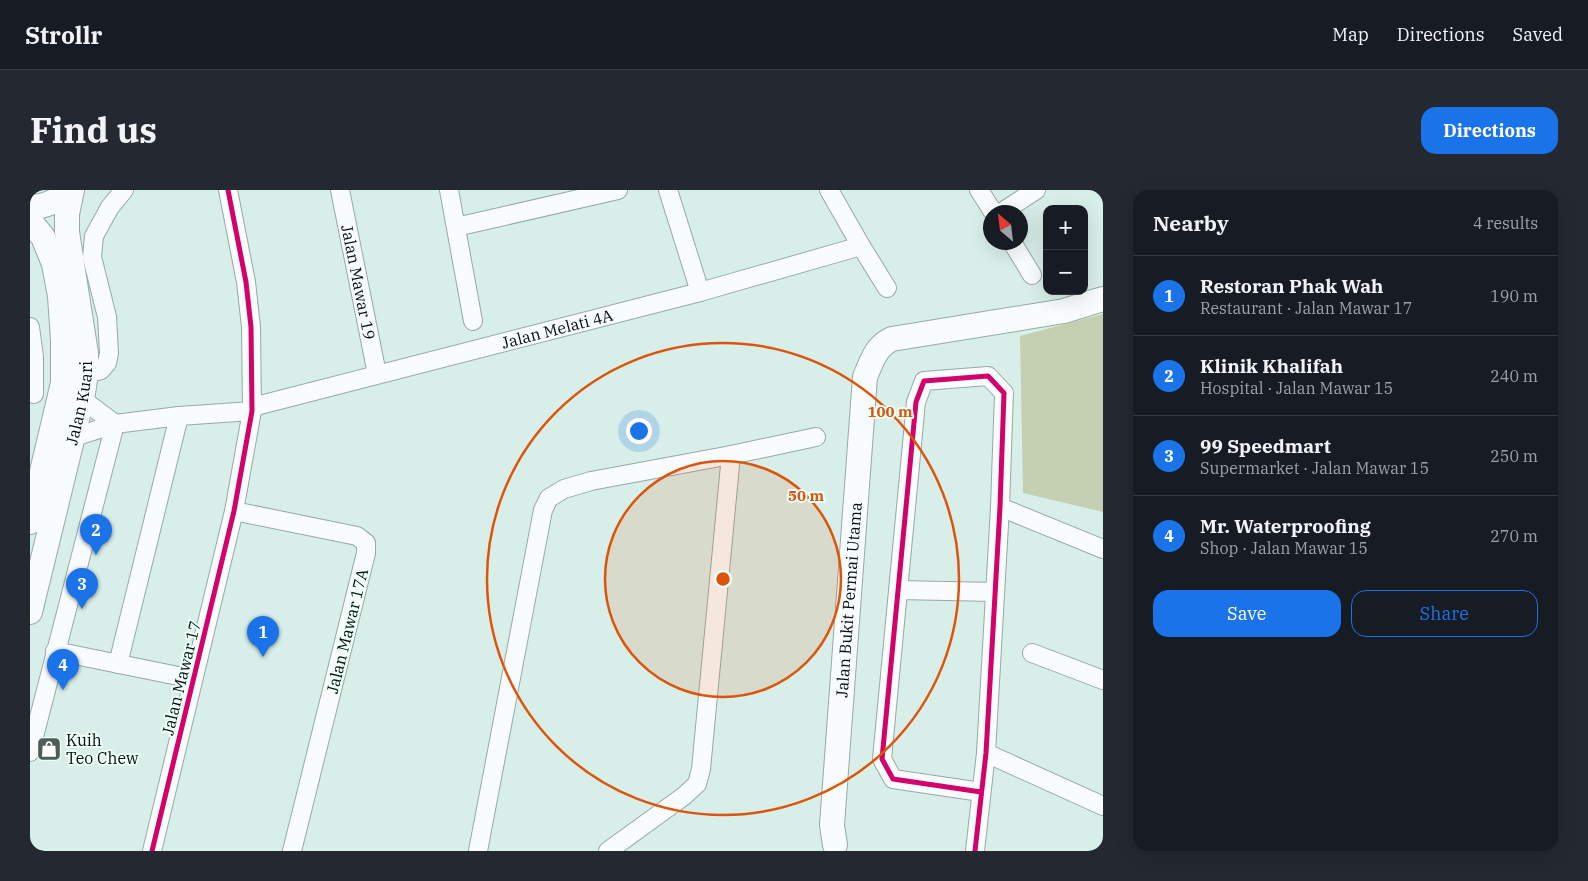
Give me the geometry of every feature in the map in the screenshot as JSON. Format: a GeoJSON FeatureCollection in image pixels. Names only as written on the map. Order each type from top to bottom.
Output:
{"type":"FeatureCollection","features":[{"type":"Feature","properties":{"kind":"street"},"geometry":{"type":"LineString","coordinates":[[30,207],[48,205],[71,190]]}},
{"type":"Feature","properties":{"kind":"street","name":"Jalan Kuari"},"geometry":{"type":"LineString","coordinates":[[30,612],[82,399],[86,374],[86,353],[67,232],[67,214],[71,190]]}},
{"type":"Feature","properties":{"kind":"street"},"geometry":{"type":"LineString","coordinates":[[86,374],[101,370],[107,363],[109,353],[107,317],[92,257],[94,236],[110,208],[124,190]]}},
{"type":"Feature","properties":{"kind":"street"},"geometry":{"type":"LineString","coordinates":[[71,438],[115,424],[252,409],[252,326],[246,282],[228,190]]}},
{"type":"Feature","properties":{"kind":"street","name":"Jalan Mawar 19"},"geometry":{"type":"LineString","coordinates":[[340,190],[377,374]]}},
{"type":"Feature","properties":{"kind":"street"},"geometry":{"type":"LineString","coordinates":[[448,190],[473,320]]}},
{"type":"Feature","properties":{"kind":"street"},"geometry":{"type":"LineString","coordinates":[[456,227],[618,190]]}},
{"type":"Feature","properties":{"kind":"street"},"geometry":{"type":"LineString","coordinates":[[668,190],[700,292]]}},
{"type":"Feature","properties":{"kind":"street"},"geometry":{"type":"LineString","coordinates":[[829,190],[887,288]]}},
{"type":"Feature","properties":{"kind":"street"},"geometry":{"type":"LineString","coordinates":[[979,190],[989,205]]}},
{"type":"Feature","properties":{"kind":"street"},"geometry":{"type":"LineString","coordinates":[[1013,205],[1036,190]]}},
{"type":"Feature","properties":{"kind":"street","name":"Jalan Kuari"},"geometry":{"type":"LineString","coordinates":[[30,221],[43,237],[54,264],[60,296],[63,341],[63,384],[30,522]]}},
{"type":"Feature","properties":{"kind":"street","name":"Jalan Melati 4A"},"geometry":{"type":"LineString","coordinates":[[252,409],[377,374],[700,292],[861,246]]}},
{"type":"Feature","properties":{"kind":"street"},"geometry":{"type":"LineString","coordinates":[[1017,250],[1032,276]]}},
{"type":"Feature","properties":{"kind":"street","name":"Jalan Bukit Permai Utama"},"geometry":{"type":"LineString","coordinates":[[838,849],[844,826],[877,377],[874,356],[884,342],[892,339],[1064,311],[1103,300]]}},
{"type":"Feature","properties":{"kind":"street"},"geometry":{"type":"LineString","coordinates":[[30,327],[34,357],[34,389],[63,384]]}},
{"type":"Feature","properties":{"kind":"street"},"geometry":{"type":"LineString","coordinates":[[975,851],[986,753],[1000,507],[1004,393],[988,376],[924,381],[916,402],[882,759],[893,779],[981,792]]}},
{"type":"Feature","properties":{"kind":"street"},"geometry":{"type":"LineString","coordinates":[[82,399],[115,424]]}},
{"type":"Feature","properties":{"kind":"street","name":"Jalan Mawar 17"},"geometry":{"type":"LineString","coordinates":[[152,851],[234,511],[252,409]]}},
{"type":"Feature","properties":{"kind":"street"},"geometry":{"type":"LineString","coordinates":[[118,664],[179,416]]}},
{"type":"Feature","properties":{"kind":"street"},"geometry":{"type":"LineString","coordinates":[[30,752],[115,424]]}},
{"type":"Feature","properties":{"kind":"street"},"geometry":{"type":"LineString","coordinates":[[478,851],[543,510],[549,498],[564,489],[591,481],[816,437]]}},
{"type":"Feature","properties":{"kind":"street"},"geometry":{"type":"LineString","coordinates":[[608,851],[684,796],[697,784],[701,769],[731,455]]}},
{"type":"Feature","properties":{"kind":"street"},"geometry":{"type":"LineString","coordinates":[[1000,507],[1103,549]]}},
{"type":"Feature","properties":{"kind":"street","name":"Jalan Mawar 17A"},"geometry":{"type":"LineString","coordinates":[[234,511],[357,536],[366,544],[366,553],[292,851]]}},
{"type":"Feature","properties":{"kind":"street"},"geometry":{"type":"LineString","coordinates":[[898,590],[995,592]]}},
{"type":"Feature","properties":{"kind":"street"},"geometry":{"type":"LineString","coordinates":[[55,651],[193,679]]}},
{"type":"Feature","properties":{"kind":"street"},"geometry":{"type":"LineString","coordinates":[[1032,653],[1103,680]]}},
{"type":"Feature","properties":{"kind":"street"},"geometry":{"type":"LineString","coordinates":[[986,753],[1103,806]]}},
{"type":"Feature","properties":{"kind":"green space"},"geometry":{"type":"Polygon","coordinates":[[[1103,314],[1103,512],[1023,493],[1020,336],[1103,314]]]}},
{"type":"Feature","properties":{"kind":"cycle path"},"geometry":{"type":"LineString","coordinates":[[152,851],[234,511],[252,411],[251,327],[246,282],[228,190]]}},
{"type":"Feature","properties":{"kind":"cycle path"},"geometry":{"type":"LineString","coordinates":[[975,851],[986,753],[1000,507],[1004,393],[988,376],[924,381],[916,402],[882,759],[893,779],[981,792]]}},
{"type":"Feature","properties":{"kind":"place","name":"Klinik Khalifah"},"geometry":{"type":"Point","coordinates":[96,555]}},
{"type":"Feature","properties":{"kind":"place","name":"99 Speedmart"},"geometry":{"type":"Point","coordinates":[82,609]}},
{"type":"Feature","properties":{"kind":"place","name":"Restoran Phak Wah"},"geometry":{"type":"Point","coordinates":[263,657]}},
{"type":"Feature","properties":{"kind":"place","name":"Mr. Waterproofing"},"geometry":{"type":"Point","coordinates":[63,690]}},
{"type":"Feature","properties":{"kind":"place","name":"Kuih Teo Chew"},"geometry":{"type":"Point","coordinates":[49,749]}}]}
